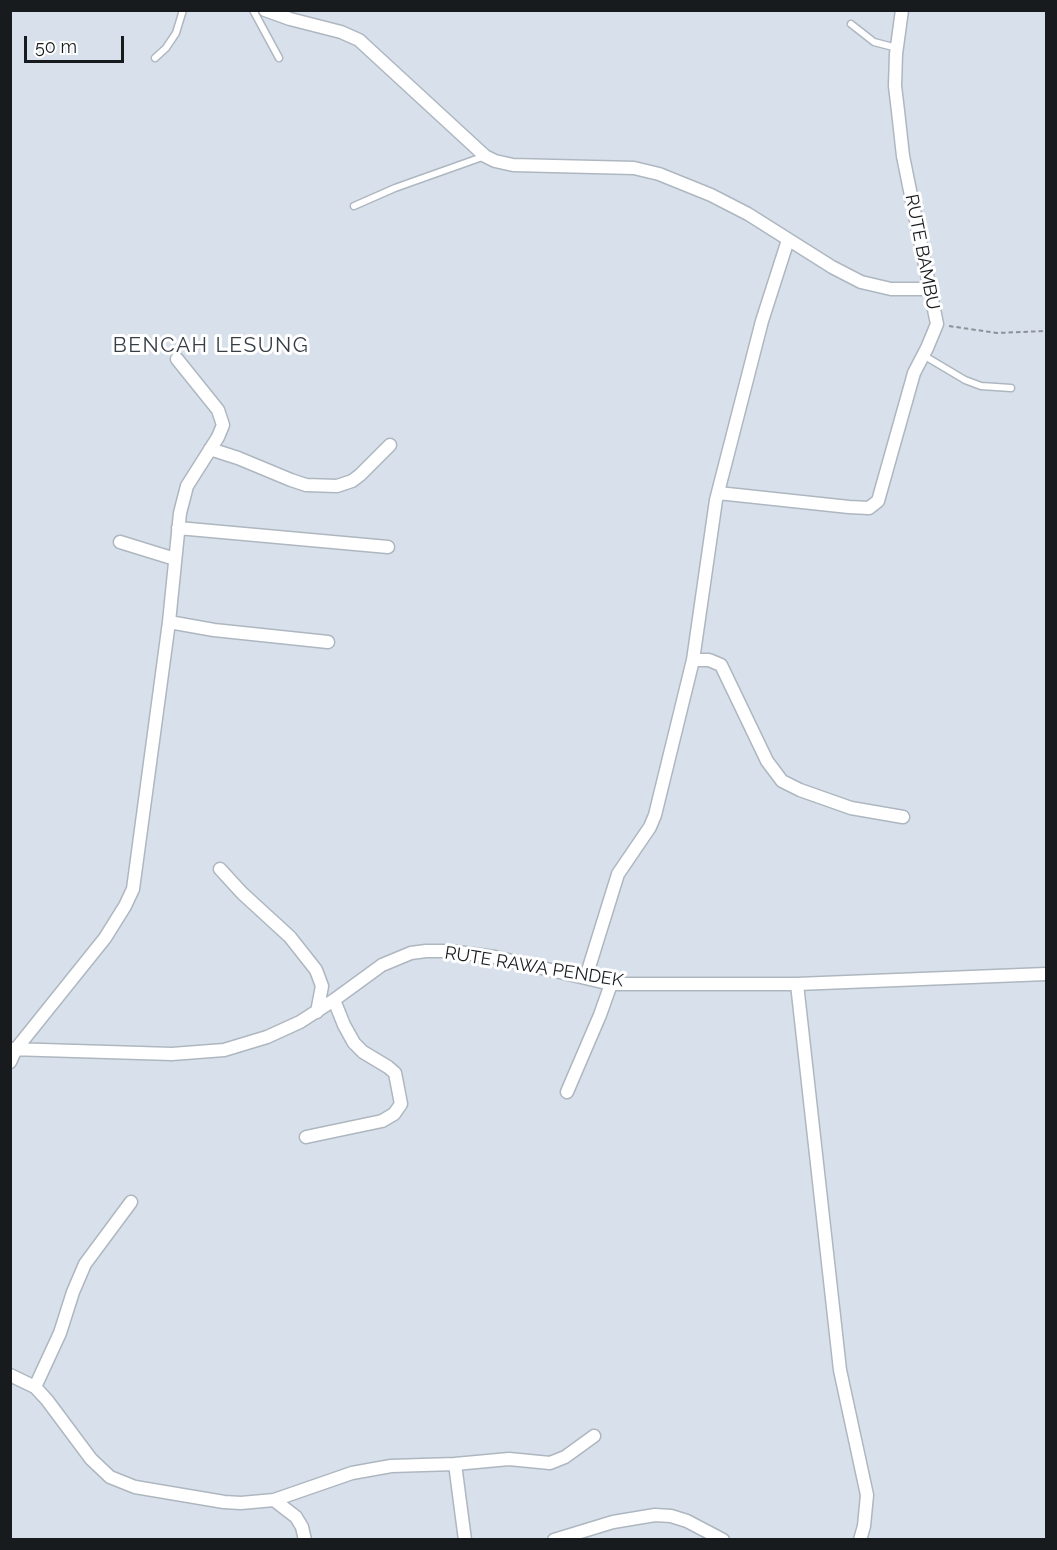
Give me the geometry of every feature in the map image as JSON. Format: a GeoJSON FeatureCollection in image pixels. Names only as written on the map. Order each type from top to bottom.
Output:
{"type":"FeatureCollection","features":[{"type":"Feature","properties":{"kind":"street"},"geometry":{"type":"LineString","coordinates":[[265,10],[341,32],[359,40],[485,156],[495,161],[506,164],[634,168],[659,174],[711,195],[748,214],[831,267],[861,282],[891,289],[930,289]]}},
{"type":"Feature","properties":{"kind":"street","name":"RUTE BAMBU"},"geometry":{"type":"LineString","coordinates":[[717,497],[849,507],[873,506],[878,501],[914,374],[935,333],[937,324],[903,156],[895,86],[902,10]]}},
{"type":"Feature","properties":{"kind":"street"},"geometry":{"type":"LineString","coordinates":[[586,977],[618,874],[650,827],[655,815],[693,660],[717,497],[762,321],[788,240]]}},
{"type":"Feature","properties":{"kind":"street"},"geometry":{"type":"LineString","coordinates":[[10,1062],[13,1049],[105,939],[125,906],[132,889],[169,622],[178,528],[186,486],[222,428],[221,415],[177,359]]}},
{"type":"Feature","properties":{"kind":"street"},"geometry":{"type":"LineString","coordinates":[[210,449],[306,485],[337,486],[352,481],[360,475],[390,445]]}},
{"type":"Feature","properties":{"kind":"street"},"geometry":{"type":"LineString","coordinates":[[178,528],[388,547]]}},
{"type":"Feature","properties":{"kind":"street"},"geometry":{"type":"LineString","coordinates":[[120,542],[174,559]]}},
{"type":"Feature","properties":{"kind":"street"},"geometry":{"type":"LineString","coordinates":[[169,622],[214,630],[328,642]]}},
{"type":"Feature","properties":{"kind":"street"},"geometry":{"type":"LineString","coordinates":[[693,660],[709,660],[721,666],[767,761],[782,781],[800,790],[851,808],[903,817]]}},
{"type":"Feature","properties":{"kind":"street"},"geometry":{"type":"LineString","coordinates":[[220,869],[242,893],[290,937],[316,970],[322,986],[316,1012]]}},
{"type":"Feature","properties":{"kind":"street","name":"RUTE RAWA PENDEK"},"geometry":{"type":"LineString","coordinates":[[13,1049],[172,1054],[224,1050],[267,1037],[316,1012],[382,965],[400,957],[426,951],[450,951],[495,957],[611,984],[797,984],[1047,974]]}},
{"type":"Feature","properties":{"kind":"street"},"geometry":{"type":"LineString","coordinates":[[567,1092],[611,984]]}},
{"type":"Feature","properties":{"kind":"street"},"geometry":{"type":"LineString","coordinates":[[797,984],[840,1370],[867,1495],[864,1526],[860,1539]]}},
{"type":"Feature","properties":{"kind":"street"},"geometry":{"type":"LineString","coordinates":[[306,1137],[382,1121],[394,1114],[401,1104],[395,1073],[363,1052],[354,1043],[334,1000]]}},
{"type":"Feature","properties":{"kind":"street"},"geometry":{"type":"LineString","coordinates":[[34,1387],[60,1333],[85,1264],[130,1202]]}},
{"type":"Feature","properties":{"kind":"street"},"geometry":{"type":"LineString","coordinates":[[10,1375],[34,1387],[47,1400],[99,1468],[121,1482],[224,1502],[274,1500],[369,1469],[509,1458],[542,1463],[554,1462],[565,1457],[594,1436]]}},
{"type":"Feature","properties":{"kind":"street"},"geometry":{"type":"LineString","coordinates":[[455,1464],[465,1539]]}},
{"type":"Feature","properties":{"kind":"street"},"geometry":{"type":"LineString","coordinates":[[274,1500],[296,1517],[305,1539]]}},
{"type":"Feature","properties":{"kind":"street"},"geometry":{"type":"LineString","coordinates":[[554,1539],[646,1515],[678,1517],[723,1539]]}},
{"type":"Feature","properties":{"kind":"lane"},"geometry":{"type":"LineString","coordinates":[[155,58],[166,48],[176,33],[183,10]]}},
{"type":"Feature","properties":{"kind":"lane"},"geometry":{"type":"LineString","coordinates":[[253,10],[279,58]]}},
{"type":"Feature","properties":{"kind":"lane"},"geometry":{"type":"LineString","coordinates":[[851,24],[874,42],[897,48]]}},
{"type":"Feature","properties":{"kind":"lane"},"geometry":{"type":"LineString","coordinates":[[354,206],[395,188],[485,156]]}},
{"type":"Feature","properties":{"kind":"lane"},"geometry":{"type":"LineString","coordinates":[[923,355],[965,380],[981,386],[1011,388]]}},
{"type":"Feature","properties":{"kind":"path"},"geometry":{"type":"LineString","coordinates":[[937,324],[997,333],[1047,331]]}},
{"type":"Feature","properties":{"kind":"district","name":"BENCAH LESUNG"},"geometry":{"type":"Point","coordinates":[211,346]}}]}
